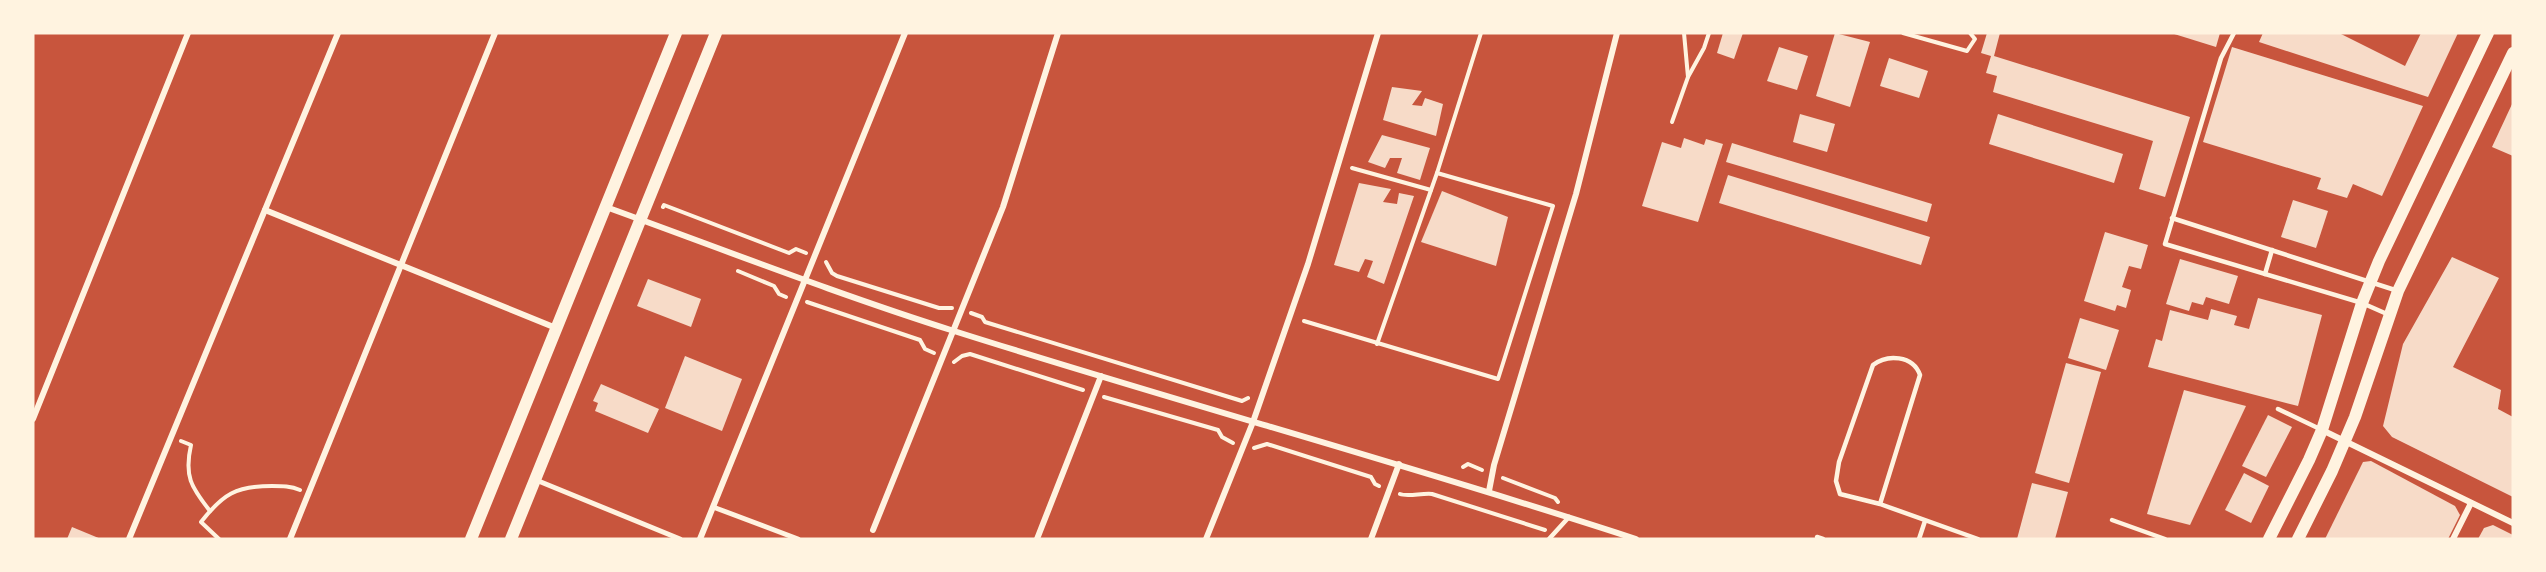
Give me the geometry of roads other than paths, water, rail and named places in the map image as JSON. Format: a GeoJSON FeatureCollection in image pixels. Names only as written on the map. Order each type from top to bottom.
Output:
{"type":"FeatureCollection","features":[{"type":"Feature","properties":{"kind":"main road"},"geometry":{"type":"LineString","coordinates":[[471,539],[676,33]]}},
{"type":"Feature","properties":{"kind":"main road"},"geometry":{"type":"LineString","coordinates":[[510,539],[716,33]]}},
{"type":"Feature","properties":{"kind":"main road"},"geometry":{"type":"LineString","coordinates":[[2269,539],[2322,430],[2370,281],[2488,33]]}},
{"type":"Feature","properties":{"kind":"main road"},"geometry":{"type":"LineString","coordinates":[[2298,539],[2345,441],[2398,291],[2513,53]]}},
{"type":"Feature","properties":{"kind":"street"},"geometry":{"type":"LineString","coordinates":[[33,419],[188,33]]}},
{"type":"Feature","properties":{"kind":"street"},"geometry":{"type":"LineString","coordinates":[[129,539],[338,33]]}},
{"type":"Feature","properties":{"kind":"street"},"geometry":{"type":"LineString","coordinates":[[290,539],[495,33]]}},
{"type":"Feature","properties":{"kind":"street"},"geometry":{"type":"LineString","coordinates":[[700,539],[905,33]]}},
{"type":"Feature","properties":{"kind":"street"},"geometry":{"type":"LineString","coordinates":[[873,530],[1003,207],[1058,33]]}},
{"type":"Feature","properties":{"kind":"street"},"geometry":{"type":"LineString","coordinates":[[1206,539],[1253,422],[1308,264],[1378,33]]}},
{"type":"Feature","properties":{"kind":"street"},"geometry":{"type":"LineString","coordinates":[[1489,491],[1492,474],[1576,194],[1617,33]]}},
{"type":"Feature","properties":{"kind":"street"},"geometry":{"type":"LineString","coordinates":[[605,207],[804,280],[953,331],[1489,491],[1636,539]]}},
{"type":"Feature","properties":{"kind":"street"},"geometry":{"type":"LineString","coordinates":[[265,210],[556,328]]}},
{"type":"Feature","properties":{"kind":"street"},"geometry":{"type":"LineString","coordinates":[[1037,539],[1101,376]]}},
{"type":"Feature","properties":{"kind":"street"},"geometry":{"type":"LineString","coordinates":[[2322,430],[2513,524]]}},
{"type":"Feature","properties":{"kind":"street"},"geometry":{"type":"LineString","coordinates":[[1371,539],[1400,464]]}},
{"type":"Feature","properties":{"kind":"street"},"geometry":{"type":"LineString","coordinates":[[535,480],[680,539]]}},
{"type":"Feature","properties":{"kind":"street"},"geometry":{"type":"LineString","coordinates":[[2453,539],[2470,503]]}},
{"type":"Feature","properties":{"kind":"street"},"geometry":{"type":"LineString","coordinates":[[713,507],[798,539]]}},
{"type":"Feature","properties":{"kind":"lane"},"geometry":{"type":"LineString","coordinates":[[2234,33],[2221,58],[2165,244],[2362,303],[2389,315]]}},
{"type":"Feature","properties":{"kind":"lane"},"geometry":{"type":"LineString","coordinates":[[2172,218],[2398,291]]}},
{"type":"Feature","properties":{"kind":"lane"},"geometry":{"type":"LineString","coordinates":[[2265,274],[2272,250]]}},
{"type":"Feature","properties":{"kind":"lane"},"geometry":{"type":"LineString","coordinates":[[1880,504],[1920,375],[1914,365],[1904,359],[1889,358],[1879,360],[1873,365],[1839,462],[1836,481],[1840,494],[1880,504],[1978,539]]}},
{"type":"Feature","properties":{"kind":"lane"},"geometry":{"type":"LineString","coordinates":[[2278,408],[2322,430]]}},
{"type":"Feature","properties":{"kind":"lane"},"geometry":{"type":"LineString","coordinates":[[1549,539],[1569,517]]}},
{"type":"Feature","properties":{"kind":"lane"},"geometry":{"type":"LineString","coordinates":[[2112,520],[2165,539]]}},
{"type":"Feature","properties":{"kind":"lane"},"geometry":{"type":"LineString","coordinates":[[1919,539],[1925,521]]}}]}
